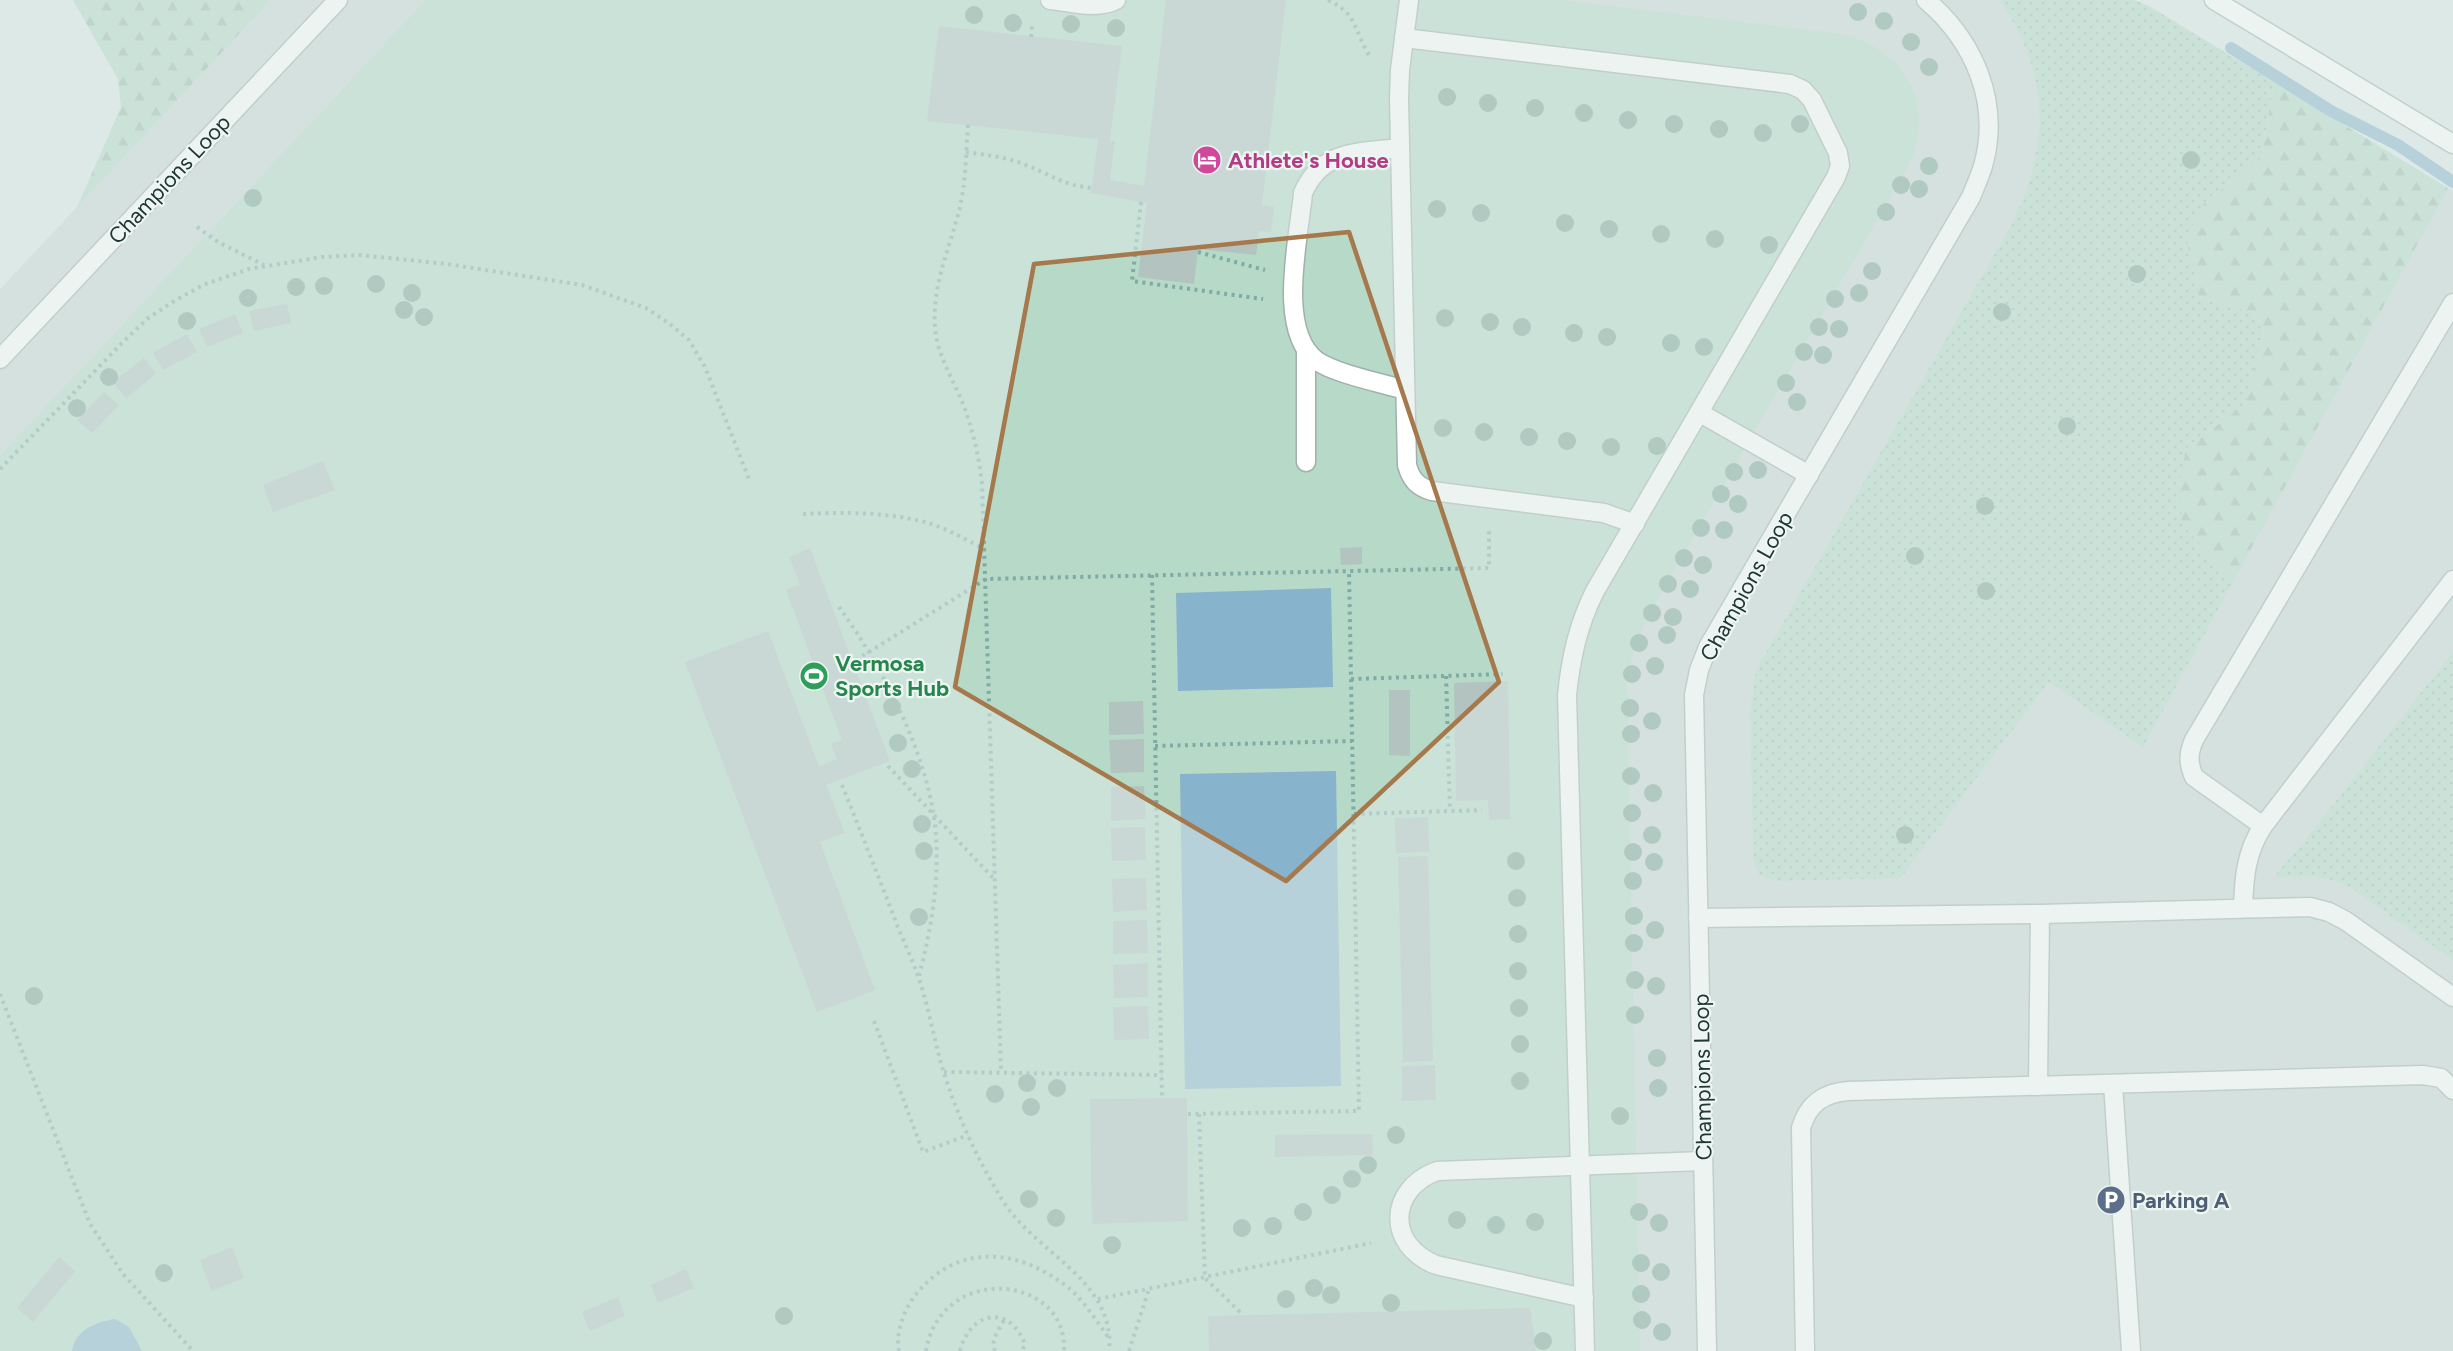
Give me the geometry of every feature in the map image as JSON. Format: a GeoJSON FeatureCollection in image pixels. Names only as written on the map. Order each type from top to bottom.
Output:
{"type":"FeatureCollection","features":[{"type":"Feature","properties":{"kind":"street","name":"Champions Loop"},"geometry":{"type":"LineString","coordinates":[[0,359],[338,0]]}},
{"type":"Feature","properties":{"kind":"street"},"geometry":{"type":"LineString","coordinates":[[1050,0],[1098,6],[1116,0]]}},
{"type":"Feature","properties":{"kind":"street"},"geometry":{"type":"LineString","coordinates":[[1409,0],[1400,70],[1400,148],[1407,465],[1414,482],[1432,491],[1604,513],[1635,524]]}},
{"type":"Feature","properties":{"kind":"street","name":"Champions Loop"},"geometry":{"type":"LineString","coordinates":[[1707,1351],[1694,695],[1699,670],[1708,646],[1971,197],[1983,166],[1989,134],[1988,102],[1979,71],[1965,42],[1946,17],[1926,0]]}},
{"type":"Feature","properties":{"kind":"street"},"geometry":{"type":"LineString","coordinates":[[2214,0],[2453,144]]}},
{"type":"Feature","properties":{"kind":"street"},"geometry":{"type":"LineString","coordinates":[[1404,38],[1790,84],[1808,94],[1838,153],[1840,166],[1836,177],[1583,616],[1574,644],[1568,695],[1585,1351]]}},
{"type":"Feature","properties":{"kind":"street"},"geometry":{"type":"LineString","coordinates":[[1400,148],[1332,159],[1319,168],[1310,179],[1304,193],[1292,306],[1298,338],[1306,352],[1319,362],[1334,369],[1405,390]]}},
{"type":"Feature","properties":{"kind":"street"},"geometry":{"type":"LineString","coordinates":[[2263,826],[2194,777],[2189,767],[2188,753],[2453,303]]}},
{"type":"Feature","properties":{"kind":"street"},"geometry":{"type":"LineString","coordinates":[[1306,352],[1306,462]]}},
{"type":"Feature","properties":{"kind":"street"},"geometry":{"type":"LineString","coordinates":[[1700,413],[1809,475]]}},
{"type":"Feature","properties":{"kind":"street"},"geometry":{"type":"LineString","coordinates":[[2243,908],[2249,851],[2263,826],[2453,579]]}},
{"type":"Feature","properties":{"kind":"street"},"geometry":{"type":"LineString","coordinates":[[1698,918],[2040,914],[2292,906],[2329,912],[2346,921],[2453,997]]}},
{"type":"Feature","properties":{"kind":"street"},"geometry":{"type":"LineString","coordinates":[[2038,1086],[2040,914]]}},
{"type":"Feature","properties":{"kind":"street"},"geometry":{"type":"LineString","coordinates":[[1805,1351],[1801,1128],[1812,1104],[1823,1096],[1835,1092],[2432,1075],[2441,1078],[2453,1090]]}},
{"type":"Feature","properties":{"kind":"street"},"geometry":{"type":"LineString","coordinates":[[2112,1084],[2131,1351]]}},
{"type":"Feature","properties":{"kind":"street"},"geometry":{"type":"LineString","coordinates":[[1584,1298],[1436,1265],[1422,1259],[1403,1237],[1399,1222],[1401,1207],[1414,1184],[1437,1171],[1703,1161]]}},
{"type":"Feature","properties":{"kind":"path"},"geometry":{"type":"LineString","coordinates":[[1328,0],[1340,6],[1351,17],[1374,62]]}},
{"type":"Feature","properties":{"kind":"path"},"geometry":{"type":"LineString","coordinates":[[968,125],[959,213],[938,281],[934,304],[939,349],[962,403],[979,456],[985,549],[1001,1072]]}},
{"type":"Feature","properties":{"kind":"path"},"geometry":{"type":"LineString","coordinates":[[966,152],[1006,159],[1030,167],[1062,183],[1093,188]]}},
{"type":"Feature","properties":{"kind":"path"},"geometry":{"type":"LineString","coordinates":[[1141,202],[1132,281],[1267,300]]}},
{"type":"Feature","properties":{"kind":"path"},"geometry":{"type":"LineString","coordinates":[[197,227],[218,242],[265,266]]}},
{"type":"Feature","properties":{"kind":"path"},"geometry":{"type":"LineString","coordinates":[[1198,252],[1271,271]]}},
{"type":"Feature","properties":{"kind":"path"},"geometry":{"type":"LineString","coordinates":[[0,469],[147,319],[203,285],[265,266],[322,257],[359,255],[398,258],[582,285],[646,308],[689,340],[705,366],[748,479]]}},
{"type":"Feature","properties":{"kind":"path"},"geometry":{"type":"LineString","coordinates":[[856,660],[986,579],[1489,568],[1490,498]]}},
{"type":"Feature","properties":{"kind":"path"},"geometry":{"type":"LineString","coordinates":[[803,514],[876,514],[915,520],[950,531],[985,549]]}},
{"type":"Feature","properties":{"kind":"path"},"geometry":{"type":"LineString","coordinates":[[1188,1113],[1359,1111],[1349,571]]}},
{"type":"Feature","properties":{"kind":"path"},"geometry":{"type":"LineString","coordinates":[[1152,575],[1162,1098]]}},
{"type":"Feature","properties":{"kind":"path"},"geometry":{"type":"LineString","coordinates":[[839,608],[884,675],[904,721],[923,776],[932,812],[936,834],[934,907],[919,976]]}},
{"type":"Feature","properties":{"kind":"path"},"geometry":{"type":"LineString","coordinates":[[1351,679],[1503,674]]}},
{"type":"Feature","properties":{"kind":"path"},"geometry":{"type":"LineString","coordinates":[[1446,676],[1449,811]]}},
{"type":"Feature","properties":{"kind":"path"},"geometry":{"type":"LineString","coordinates":[[1155,746],[1352,741]]}},
{"type":"Feature","properties":{"kind":"path"},"geometry":{"type":"LineString","coordinates":[[888,766],[995,880]]}},
{"type":"Feature","properties":{"kind":"path"},"geometry":{"type":"LineString","coordinates":[[842,785],[919,976],[944,1072],[983,1167],[1004,1204],[1029,1232],[1082,1280],[1098,1299],[1107,1319],[1111,1340],[1109,1351]]}},
{"type":"Feature","properties":{"kind":"path"},"geometry":{"type":"LineString","coordinates":[[1353,814],[1482,810]]}},
{"type":"Feature","properties":{"kind":"path"},"geometry":{"type":"LineString","coordinates":[[0,994],[90,1224],[123,1274],[193,1351]]}},
{"type":"Feature","properties":{"kind":"path"},"geometry":{"type":"LineString","coordinates":[[874,1021],[923,1152],[968,1135]]}},
{"type":"Feature","properties":{"kind":"path"},"geometry":{"type":"LineString","coordinates":[[944,1072],[1162,1075]]}},
{"type":"Feature","properties":{"kind":"path"},"geometry":{"type":"LineString","coordinates":[[1199,1114],[1205,1278],[1242,1314]]}},
{"type":"Feature","properties":{"kind":"path"},"geometry":{"type":"LineString","coordinates":[[1098,1299],[1371,1244]]}},
{"type":"Feature","properties":{"kind":"path"},"geometry":{"type":"LineString","coordinates":[[899,1351],[897,1343],[901,1322],[912,1299],[929,1279],[966,1258],[1013,1259],[1061,1282],[1078,1297],[1111,1340]]}},
{"type":"Feature","properties":{"kind":"path"},"geometry":{"type":"LineString","coordinates":[[926,1351],[928,1338],[948,1308],[975,1291],[998,1287],[1016,1290],[1032,1297],[1047,1308],[1058,1322],[1065,1338],[1064,1351]]}},
{"type":"Feature","properties":{"kind":"path"},"geometry":{"type":"LineString","coordinates":[[1129,1351],[1149,1289]]}},
{"type":"Feature","properties":{"kind":"path"},"geometry":{"type":"LineString","coordinates":[[960,1351],[964,1336],[976,1324],[989,1317],[1004,1320],[1021,1334],[1025,1344],[1023,1351]]}},
{"type":"Feature","properties":{"kind":"path"},"geometry":{"type":"LineString","coordinates":[[995,1351],[994,1337],[1004,1320]]}},
{"type":"Feature","properties":{"kind":"highlighted area"},"geometry":{"type":"Polygon","coordinates":[[[1349,232],[1499,682],[1286,881],[955,687],[1034,264],[1349,232]]]}},
{"type":"Feature","properties":{"kind":"shaded area","name":"Vermosa Sports Hub"},"geometry":{"type":"Polygon","coordinates":[[[271,0],[2134,0],[1901,878],[2049,682],[2448,188],[2453,191],[2453,1351],[0,1351],[0,289],[271,0]]]}},
{"type":"Feature","properties":{"kind":"green space"},"geometry":{"type":"Polygon","coordinates":[[[73,0],[271,0],[77,207],[121,107],[118,79],[73,0]]]}},
{"type":"Feature","properties":{"kind":"green space","name":"Vermosa Sports Hub"},"geometry":{"type":"Polygon","coordinates":[[[426,0],[1563,0],[1843,34],[1883,52],[1898,66],[1909,81],[1916,98],[1919,118],[1917,139],[1911,161],[1650,612],[1632,656],[1627,685],[1640,1351],[0,1351],[0,456],[426,0]]]}},
{"type":"Feature","properties":{"kind":"green space"},"geometry":{"type":"Polygon","coordinates":[[[2000,0],[2134,0],[2149,6],[2274,82],[2261,158],[2203,204],[2199,296],[2254,313],[2264,330],[2246,403],[2186,449],[2183,524],[2233,582],[2143,747],[2049,682],[1901,878],[1774,881],[1759,874],[1753,858],[1750,710],[1755,676],[1761,661],[2012,224],[2034,165],[2039,137],[2036,83],[2016,28],[2000,0]]]}},
{"type":"Feature","properties":{"kind":"green space"},"geometry":{"type":"Polygon","coordinates":[[[2274,82],[2448,188],[2233,582],[2182,524],[2179,486],[2186,449],[2246,403],[2264,330],[2254,313],[2199,296],[2186,238],[2203,204],[2261,158],[2274,82]]]}},
{"type":"Feature","properties":{"kind":"green space"},"geometry":{"type":"Polygon","coordinates":[[[2453,652],[2453,960],[2343,884],[2314,877],[2273,878],[2453,652]]]}},
{"type":"Feature","properties":{"kind":"water"},"geometry":{"type":"Polygon","coordinates":[[[1331,588],[1333,687],[1178,691],[1176,593],[1331,588]]]}},
{"type":"Feature","properties":{"kind":"water"},"geometry":{"type":"Polygon","coordinates":[[[1336,771],[1341,1086],[1185,1089],[1180,774],[1336,771]]]}},
{"type":"Feature","properties":{"kind":"water"},"geometry":{"type":"Polygon","coordinates":[[[115,1319],[129,1327],[142,1351],[72,1351],[82,1332],[101,1322],[115,1319]]]}},
{"type":"Feature","properties":{"kind":"building","name":"Athlete's House"},"geometry":{"type":"Polygon","coordinates":[[[1166,0],[1286,0],[1262,205],[1274,207],[1271,232],[1259,231],[1256,255],[1198,249],[1194,284],[1138,277],[1147,203],[1091,193],[1098,139],[927,121],[939,26],[1122,46],[1110,141],[1115,141],[1110,180],[1144,186],[1166,0]]]}},
{"type":"Feature","properties":{"kind":"building"},"geometry":{"type":"Polygon","coordinates":[[[287,304],[291,323],[254,331],[249,311],[287,304]]]}},
{"type":"Feature","properties":{"kind":"building"},"geometry":{"type":"Polygon","coordinates":[[[235,314],[243,333],[207,347],[199,329],[235,314]]]}},
{"type":"Feature","properties":{"kind":"building"},"geometry":{"type":"Polygon","coordinates":[[[187,334],[197,352],[163,370],[153,353],[187,334]]]}},
{"type":"Feature","properties":{"kind":"building"},"geometry":{"type":"Polygon","coordinates":[[[144,358],[156,374],[126,398],[113,382],[144,358]]]}},
{"type":"Feature","properties":{"kind":"building"},"geometry":{"type":"Polygon","coordinates":[[[104,392],[119,405],[92,433],[77,420],[104,392]]]}},
{"type":"Feature","properties":{"kind":"building"},"geometry":{"type":"Polygon","coordinates":[[[323,461],[335,490],[273,512],[263,485],[323,461]]]}},
{"type":"Feature","properties":{"kind":"building"},"geometry":{"type":"Polygon","coordinates":[[[1362,547],[1362,564],[1341,565],[1340,548],[1362,547]]]}},
{"type":"Feature","properties":{"kind":"building"},"geometry":{"type":"Polygon","coordinates":[[[810,548],[890,761],[826,785],[845,833],[820,842],[875,990],[817,1012],[685,662],[768,631],[819,766],[837,759],[831,744],[842,740],[786,590],[800,584],[789,557],[810,548]]]}},
{"type":"Feature","properties":{"kind":"building"},"geometry":{"type":"Polygon","coordinates":[[[1508,681],[1510,819],[1489,820],[1488,800],[1456,801],[1454,683],[1508,681]]]}},
{"type":"Feature","properties":{"kind":"building"},"geometry":{"type":"Polygon","coordinates":[[[1389,690],[1410,690],[1410,756],[1389,755],[1389,690]]]}},
{"type":"Feature","properties":{"kind":"building"},"geometry":{"type":"Polygon","coordinates":[[[1143,701],[1144,734],[1109,735],[1109,702],[1143,701]]]}},
{"type":"Feature","properties":{"kind":"building"},"geometry":{"type":"Polygon","coordinates":[[[1144,739],[1144,772],[1111,773],[1109,740],[1144,739]]]}},
{"type":"Feature","properties":{"kind":"building"},"geometry":{"type":"Polygon","coordinates":[[[1144,786],[1146,819],[1111,821],[1111,787],[1144,786]]]}},
{"type":"Feature","properties":{"kind":"building"},"geometry":{"type":"Polygon","coordinates":[[[1428,817],[1429,852],[1396,853],[1395,818],[1428,817]]]}},
{"type":"Feature","properties":{"kind":"building"},"geometry":{"type":"Polygon","coordinates":[[[1145,827],[1146,860],[1112,861],[1111,828],[1145,827]]]}},
{"type":"Feature","properties":{"kind":"building"},"geometry":{"type":"Polygon","coordinates":[[[1428,856],[1433,1061],[1403,1062],[1398,857],[1428,856]]]}},
{"type":"Feature","properties":{"kind":"building"},"geometry":{"type":"Polygon","coordinates":[[[1146,878],[1147,910],[1113,912],[1112,879],[1146,878]]]}},
{"type":"Feature","properties":{"kind":"building"},"geometry":{"type":"Polygon","coordinates":[[[1147,920],[1148,953],[1113,954],[1113,921],[1147,920]]]}},
{"type":"Feature","properties":{"kind":"building"},"geometry":{"type":"Polygon","coordinates":[[[1148,963],[1148,997],[1114,998],[1113,965],[1148,963]]]}},
{"type":"Feature","properties":{"kind":"building"},"geometry":{"type":"Polygon","coordinates":[[[1148,1006],[1149,1039],[1114,1040],[1113,1007],[1148,1006]]]}},
{"type":"Feature","properties":{"kind":"building"},"geometry":{"type":"Polygon","coordinates":[[[1435,1065],[1436,1100],[1402,1101],[1402,1066],[1435,1065]]]}},
{"type":"Feature","properties":{"kind":"building"},"geometry":{"type":"Polygon","coordinates":[[[1187,1098],[1188,1221],[1092,1224],[1090,1099],[1187,1098]]]}},
{"type":"Feature","properties":{"kind":"building"},"geometry":{"type":"Polygon","coordinates":[[[1372,1134],[1373,1155],[1275,1157],[1275,1135],[1372,1134]]]}},
{"type":"Feature","properties":{"kind":"building"},"geometry":{"type":"Polygon","coordinates":[[[232,1247],[244,1278],[212,1291],[200,1260],[232,1247]]]}},
{"type":"Feature","properties":{"kind":"building"},"geometry":{"type":"Polygon","coordinates":[[[59,1257],[75,1271],[33,1322],[17,1308],[59,1257]]]}},
{"type":"Feature","properties":{"kind":"building"},"geometry":{"type":"Polygon","coordinates":[[[686,1269],[694,1288],[658,1303],[651,1285],[686,1269]]]}},
{"type":"Feature","properties":{"kind":"building"},"geometry":{"type":"Polygon","coordinates":[[[618,1297],[625,1316],[590,1331],[582,1312],[618,1297]]]}},
{"type":"Feature","properties":{"kind":"building"},"geometry":{"type":"Polygon","coordinates":[[[1530,1308],[1536,1351],[1209,1351],[1208,1316],[1530,1308]]]}},
{"type":"Feature","properties":{"kind":"waterway"},"geometry":{"type":"LineString","coordinates":[[2231,48],[2331,111],[2398,145],[2453,182]]}},
{"type":"Feature","properties":{"kind":"place","name":"Athlete's House"},"geometry":{"type":"Point","coordinates":[1207,160]}},
{"type":"Feature","properties":{"kind":"place","name":"Vermosa Sports Hub"},"geometry":{"type":"Point","coordinates":[814,676]}},
{"type":"Feature","properties":{"kind":"place","name":"Parking A"},"geometry":{"type":"Point","coordinates":[2111,1200]}}]}
